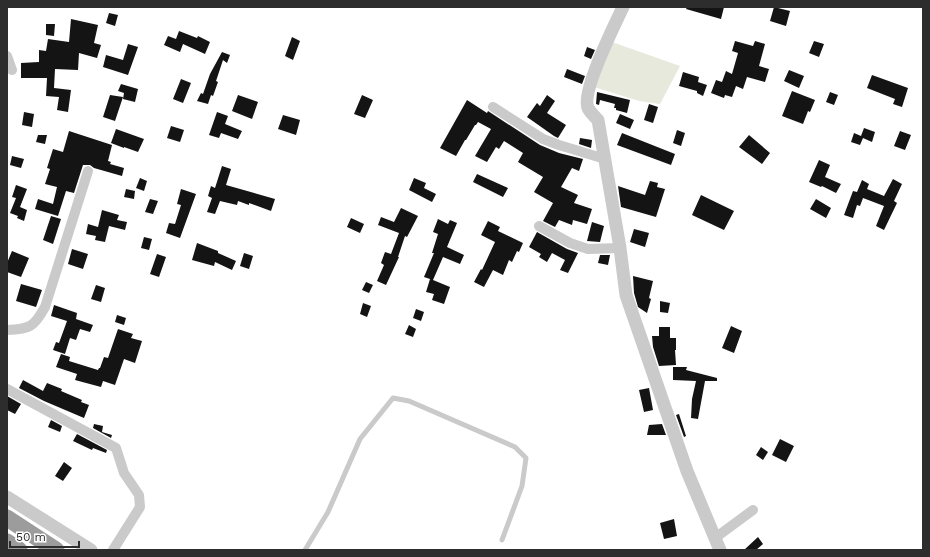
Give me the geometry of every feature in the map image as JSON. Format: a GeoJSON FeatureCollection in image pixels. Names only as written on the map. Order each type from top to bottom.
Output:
{"type":"FeatureCollection","features":[{"type":"Feature","properties":{"kind":"highway"},"geometry":{"type":"LineString","coordinates":[[7,518],[56,550]]}},
{"type":"Feature","properties":{"kind":"highway"},"geometry":{"type":"LineString","coordinates":[[7,542],[19,550]]}},
{"type":"Feature","properties":{"kind":"street"},"geometry":{"type":"LineString","coordinates":[[623,7],[602,54],[588,93],[588,108],[598,120],[620,248],[626,295],[687,471],[718,544],[753,510]]}},
{"type":"Feature","properties":{"kind":"street"},"geometry":{"type":"LineString","coordinates":[[7,56],[12,70]]}},
{"type":"Feature","properties":{"kind":"street"},"geometry":{"type":"LineString","coordinates":[[492,107],[543,139],[559,146],[605,158]]}},
{"type":"Feature","properties":{"kind":"street"},"geometry":{"type":"LineString","coordinates":[[7,330],[26,329],[38,320],[45,307],[88,171]]}},
{"type":"Feature","properties":{"kind":"street"},"geometry":{"type":"LineString","coordinates":[[539,226],[570,243],[588,249],[620,248]]}},
{"type":"Feature","properties":{"kind":"street"},"geometry":{"type":"LineString","coordinates":[[7,389],[116,448],[124,473],[139,495],[140,507],[113,550]]}},
{"type":"Feature","properties":{"kind":"street"},"geometry":{"type":"LineString","coordinates":[[7,497],[91,550]]}},
{"type":"Feature","properties":{"kind":"lane"},"geometry":{"type":"LineString","coordinates":[[306,550],[328,512],[360,439],[393,398],[409,401],[515,447],[526,458],[522,486],[502,540]]}},
{"type":"Feature","properties":{"kind":"shaded area"},"geometry":{"type":"Polygon","coordinates":[[[612,42],[680,66],[660,104],[639,101],[594,87],[612,42]]]}},
{"type":"Feature","properties":{"kind":"building"},"geometry":{"type":"Polygon","coordinates":[[[687,7],[724,7],[721,19],[686,9],[687,7]]]}},
{"type":"Feature","properties":{"kind":"building"},"geometry":{"type":"Polygon","coordinates":[[[774,7],[790,11],[786,26],[770,21],[774,7]]]}},
{"type":"Feature","properties":{"kind":"building"},"geometry":{"type":"Polygon","coordinates":[[[109,13],[118,15],[115,26],[106,23],[109,13]]]}},
{"type":"Feature","properties":{"kind":"building"},"geometry":{"type":"Polygon","coordinates":[[[71,19],[98,25],[94,43],[101,45],[97,58],[79,53],[78,70],[55,69],[54,88],[71,90],[68,112],[57,110],[59,97],[46,96],[47,78],[21,78],[21,63],[39,62],[39,50],[46,51],[48,39],[69,42],[71,19]]]}},
{"type":"Feature","properties":{"kind":"building"},"geometry":{"type":"Polygon","coordinates":[[[46,24],[55,24],[54,36],[46,35],[46,24]]]}},
{"type":"Feature","properties":{"kind":"building"},"geometry":{"type":"Polygon","coordinates":[[[179,31],[197,38],[198,36],[210,42],[205,54],[183,44],[180,52],[164,45],[168,36],[176,39],[179,31]]]}},
{"type":"Feature","properties":{"kind":"building"},"geometry":{"type":"Polygon","coordinates":[[[292,37],[300,41],[293,60],[285,56],[292,37]]]}},
{"type":"Feature","properties":{"kind":"building"},"geometry":{"type":"Polygon","coordinates":[[[735,41],[753,46],[755,41],[765,44],[759,66],[769,69],[765,82],[747,77],[743,89],[736,86],[732,97],[725,95],[724,98],[711,93],[716,80],[722,82],[726,71],[732,74],[738,53],[732,51],[735,41]]]}},
{"type":"Feature","properties":{"kind":"building"},"geometry":{"type":"Polygon","coordinates":[[[814,41],[824,44],[819,57],[809,53],[814,41]]]}},
{"type":"Feature","properties":{"kind":"building"},"geometry":{"type":"Polygon","coordinates":[[[128,44],[138,47],[128,75],[103,67],[106,55],[123,60],[128,44]]]}},
{"type":"Feature","properties":{"kind":"building"},"geometry":{"type":"Polygon","coordinates":[[[587,47],[595,50],[591,59],[584,56],[587,47]]]}},
{"type":"Feature","properties":{"kind":"building"},"geometry":{"type":"Polygon","coordinates":[[[222,52],[230,55],[227,63],[223,60],[213,96],[211,95],[208,104],[197,101],[201,93],[203,94],[210,74],[222,52]]]}},
{"type":"Feature","properties":{"kind":"building"},"geometry":{"type":"Polygon","coordinates":[[[567,69],[585,76],[582,84],[564,77],[567,69]]]}},
{"type":"Feature","properties":{"kind":"building"},"geometry":{"type":"Polygon","coordinates":[[[789,70],[804,76],[799,88],[784,81],[789,70]]]}},
{"type":"Feature","properties":{"kind":"building"},"geometry":{"type":"Polygon","coordinates":[[[683,72],[699,77],[698,82],[707,85],[703,96],[697,93],[697,91],[679,86],[683,72]]]}},
{"type":"Feature","properties":{"kind":"building"},"geometry":{"type":"Polygon","coordinates":[[[872,75],[908,88],[902,107],[893,104],[895,99],[867,88],[872,75]]]}},
{"type":"Feature","properties":{"kind":"building"},"geometry":{"type":"Polygon","coordinates":[[[181,79],[191,83],[183,103],[173,99],[181,79]]]}},
{"type":"Feature","properties":{"kind":"building"},"geometry":{"type":"Polygon","coordinates":[[[121,84],[138,89],[135,102],[123,99],[124,93],[118,91],[121,84]]]}},
{"type":"Feature","properties":{"kind":"building"},"geometry":{"type":"Polygon","coordinates":[[[792,91],[815,100],[810,112],[808,111],[803,124],[782,116],[792,91]]]}},
{"type":"Feature","properties":{"kind":"building"},"geometry":{"type":"Polygon","coordinates":[[[597,92],[630,100],[627,113],[616,110],[616,108],[614,108],[615,104],[600,100],[599,105],[596,104],[597,92]]]}},
{"type":"Feature","properties":{"kind":"building"},"geometry":{"type":"Polygon","coordinates":[[[830,92],[838,95],[834,105],[826,102],[830,92]]]}},
{"type":"Feature","properties":{"kind":"building"},"geometry":{"type":"Polygon","coordinates":[[[110,95],[123,97],[115,121],[103,117],[110,95]]]}},
{"type":"Feature","properties":{"kind":"building"},"geometry":{"type":"Polygon","coordinates":[[[238,95],[258,102],[252,119],[232,111],[238,95]]]}},
{"type":"Feature","properties":{"kind":"building"},"geometry":{"type":"Polygon","coordinates":[[[362,95],[373,100],[365,118],[354,114],[362,95]]]}},
{"type":"Feature","properties":{"kind":"building"},"geometry":{"type":"Polygon","coordinates":[[[547,95],[555,101],[547,113],[566,125],[558,138],[527,117],[537,103],[540,106],[547,95]]]}},
{"type":"Feature","properties":{"kind":"building"},"geometry":{"type":"Polygon","coordinates":[[[467,100],[487,113],[488,111],[540,145],[559,153],[583,159],[579,171],[572,168],[561,187],[578,195],[574,203],[592,209],[587,224],[573,220],[572,225],[559,220],[555,227],[543,221],[553,203],[534,192],[543,177],[518,162],[523,153],[504,141],[499,149],[496,147],[487,162],[475,156],[491,129],[478,122],[456,156],[440,148],[467,100]]]}},
{"type":"Feature","properties":{"kind":"building"},"geometry":{"type":"Polygon","coordinates":[[[649,104],[658,107],[653,123],[644,120],[649,104]]]}},
{"type":"Feature","properties":{"kind":"building"},"geometry":{"type":"Polygon","coordinates":[[[24,112],[34,114],[32,127],[22,125],[24,112]]]}},
{"type":"Feature","properties":{"kind":"building"},"geometry":{"type":"Polygon","coordinates":[[[217,112],[228,116],[225,124],[242,131],[238,139],[221,133],[219,138],[209,135],[217,112]]]}},
{"type":"Feature","properties":{"kind":"building"},"geometry":{"type":"Polygon","coordinates":[[[620,114],[634,120],[630,129],[616,123],[620,114]]]}},
{"type":"Feature","properties":{"kind":"building"},"geometry":{"type":"Polygon","coordinates":[[[283,115],[300,120],[296,135],[278,129],[283,115]]]}},
{"type":"Feature","properties":{"kind":"building"},"geometry":{"type":"Polygon","coordinates":[[[171,126],[184,130],[180,142],[167,138],[171,126]]]}},
{"type":"Feature","properties":{"kind":"building"},"geometry":{"type":"Polygon","coordinates":[[[864,128],[875,132],[872,142],[863,138],[860,145],[851,142],[854,133],[861,136],[864,128]]]}},
{"type":"Feature","properties":{"kind":"building"},"geometry":{"type":"Polygon","coordinates":[[[116,129],[144,139],[138,152],[111,143],[116,129]]]}},
{"type":"Feature","properties":{"kind":"building"},"geometry":{"type":"Polygon","coordinates":[[[677,130],[685,133],[681,146],[673,143],[677,130]]]}},
{"type":"Feature","properties":{"kind":"building"},"geometry":{"type":"Polygon","coordinates":[[[69,131],[112,145],[108,161],[111,162],[110,164],[124,168],[122,176],[94,168],[90,165],[83,165],[74,193],[66,191],[58,216],[35,209],[38,199],[53,204],[57,187],[45,184],[50,169],[47,168],[53,149],[63,152],[69,131]]]}},
{"type":"Feature","properties":{"kind":"building"},"geometry":{"type":"Polygon","coordinates":[[[900,131],[911,135],[905,150],[894,146],[900,131]]]}},
{"type":"Feature","properties":{"kind":"building"},"geometry":{"type":"Polygon","coordinates":[[[622,133],[675,154],[671,165],[617,145],[622,133]]]}},
{"type":"Feature","properties":{"kind":"building"},"geometry":{"type":"Polygon","coordinates":[[[38,135],[47,135],[45,144],[36,142],[38,135]]]}},
{"type":"Feature","properties":{"kind":"building"},"geometry":{"type":"Polygon","coordinates":[[[749,135],[770,153],[762,164],[739,147],[749,135]]]}},
{"type":"Feature","properties":{"kind":"building"},"geometry":{"type":"Polygon","coordinates":[[[580,138],[592,140],[591,148],[579,144],[580,138]]]}},
{"type":"Feature","properties":{"kind":"building"},"geometry":{"type":"Polygon","coordinates":[[[12,156],[24,159],[21,168],[10,165],[12,156]]]}},
{"type":"Feature","properties":{"kind":"building"},"geometry":{"type":"Polygon","coordinates":[[[819,160],[830,165],[825,177],[841,184],[836,193],[822,186],[821,187],[809,182],[819,160]]]}},
{"type":"Feature","properties":{"kind":"building"},"geometry":{"type":"Polygon","coordinates":[[[222,166],[231,169],[226,185],[275,199],[271,211],[249,203],[249,205],[238,201],[237,205],[220,201],[215,214],[207,212],[212,198],[208,196],[211,186],[215,188],[222,166]]]}},
{"type":"Feature","properties":{"kind":"building"},"geometry":{"type":"Polygon","coordinates":[[[477,174],[508,188],[503,197],[473,182],[477,174]]]}},
{"type":"Feature","properties":{"kind":"building"},"geometry":{"type":"Polygon","coordinates":[[[140,178],[147,181],[144,191],[136,188],[140,178]]]}},
{"type":"Feature","properties":{"kind":"building"},"geometry":{"type":"Polygon","coordinates":[[[414,178],[426,183],[424,188],[436,194],[432,202],[409,190],[414,178]]]}},
{"type":"Feature","properties":{"kind":"building"},"geometry":{"type":"Polygon","coordinates":[[[893,179],[902,184],[894,201],[897,203],[884,230],[876,226],[884,206],[863,198],[860,206],[857,205],[853,218],[844,215],[853,191],[857,192],[862,180],[869,184],[867,189],[884,196],[893,179]]]}},
{"type":"Feature","properties":{"kind":"building"},"geometry":{"type":"Polygon","coordinates":[[[650,181],[658,183],[657,187],[665,189],[656,217],[621,207],[618,186],[645,195],[650,181]]]}},
{"type":"Feature","properties":{"kind":"building"},"geometry":{"type":"Polygon","coordinates":[[[16,185],[27,189],[20,207],[27,210],[24,221],[17,218],[18,216],[10,213],[16,198],[12,197],[16,185]]]}},
{"type":"Feature","properties":{"kind":"building"},"geometry":{"type":"Polygon","coordinates":[[[126,189],[135,191],[134,199],[124,197],[126,189]]]}},
{"type":"Feature","properties":{"kind":"building"},"geometry":{"type":"Polygon","coordinates":[[[181,189],[196,194],[180,238],[166,233],[169,223],[175,224],[181,205],[177,204],[181,189]]]}},
{"type":"Feature","properties":{"kind":"building"},"geometry":{"type":"Polygon","coordinates":[[[701,195],[734,211],[724,230],[692,215],[701,195]]]}},
{"type":"Feature","properties":{"kind":"building"},"geometry":{"type":"Polygon","coordinates":[[[150,199],[158,201],[153,214],[145,212],[150,199]]]}},
{"type":"Feature","properties":{"kind":"building"},"geometry":{"type":"Polygon","coordinates":[[[816,199],[831,208],[826,218],[810,209],[816,199]]]}},
{"type":"Feature","properties":{"kind":"building"},"geometry":{"type":"Polygon","coordinates":[[[401,208],[418,216],[407,237],[405,236],[399,257],[386,285],[377,281],[384,265],[381,263],[385,252],[391,254],[399,233],[378,225],[381,217],[394,222],[401,208]]]}},
{"type":"Feature","properties":{"kind":"building"},"geometry":{"type":"Polygon","coordinates":[[[102,210],[119,215],[117,220],[127,222],[125,230],[109,226],[105,242],[95,240],[96,236],[86,234],[88,224],[98,227],[102,210]]]}},
{"type":"Feature","properties":{"kind":"building"},"geometry":{"type":"Polygon","coordinates":[[[51,216],[61,219],[53,244],[43,240],[51,216]]]}},
{"type":"Feature","properties":{"kind":"building"},"geometry":{"type":"Polygon","coordinates":[[[351,218],[364,224],[360,233],[347,227],[351,218]]]}},
{"type":"Feature","properties":{"kind":"building"},"geometry":{"type":"Polygon","coordinates":[[[438,219],[448,224],[450,220],[457,223],[447,247],[464,255],[460,264],[443,257],[433,280],[450,287],[444,304],[432,300],[434,294],[426,292],[430,279],[424,277],[434,253],[432,253],[438,234],[433,232],[438,219]]]}},
{"type":"Feature","properties":{"kind":"building"},"geometry":{"type":"Polygon","coordinates":[[[488,221],[500,227],[498,231],[523,243],[512,262],[509,260],[503,275],[493,270],[484,287],[474,282],[481,269],[482,270],[495,242],[481,235],[488,221]]]}},
{"type":"Feature","properties":{"kind":"building"},"geometry":{"type":"Polygon","coordinates":[[[592,222],[604,226],[600,242],[587,241],[592,222]]]}},
{"type":"Feature","properties":{"kind":"building"},"geometry":{"type":"Polygon","coordinates":[[[634,229],[649,233],[645,247],[630,242],[634,229]]]}},
{"type":"Feature","properties":{"kind":"building"},"geometry":{"type":"Polygon","coordinates":[[[537,232],[567,249],[578,253],[568,273],[560,270],[565,260],[552,253],[547,262],[539,257],[541,254],[529,247],[537,232]]]}},
{"type":"Feature","properties":{"kind":"building"},"geometry":{"type":"Polygon","coordinates":[[[144,237],[152,239],[149,250],[141,248],[144,237]]]}},
{"type":"Feature","properties":{"kind":"building"},"geometry":{"type":"Polygon","coordinates":[[[197,243],[218,251],[218,253],[236,261],[232,270],[215,262],[214,266],[192,260],[197,243]]]}},
{"type":"Feature","properties":{"kind":"building"},"geometry":{"type":"Polygon","coordinates":[[[72,249],[88,254],[83,269],[68,264],[72,249]]]}},
{"type":"Feature","properties":{"kind":"building"},"geometry":{"type":"Polygon","coordinates":[[[12,251],[29,258],[21,277],[7,272],[7,263],[12,251]]]}},
{"type":"Feature","properties":{"kind":"building"},"geometry":{"type":"Polygon","coordinates":[[[244,253],[253,256],[249,269],[240,266],[244,253]]]}},
{"type":"Feature","properties":{"kind":"building"},"geometry":{"type":"Polygon","coordinates":[[[157,254],[166,257],[159,277],[150,274],[157,254]]]}},
{"type":"Feature","properties":{"kind":"building"},"geometry":{"type":"Polygon","coordinates":[[[600,255],[610,255],[608,265],[598,263],[600,255]]]}},
{"type":"Feature","properties":{"kind":"building"},"geometry":{"type":"Polygon","coordinates":[[[633,276],[653,281],[649,298],[651,299],[647,313],[638,307],[634,293],[633,276]]]}},
{"type":"Feature","properties":{"kind":"building"},"geometry":{"type":"Polygon","coordinates":[[[366,282],[373,285],[369,293],[362,290],[366,282]]]}},
{"type":"Feature","properties":{"kind":"building"},"geometry":{"type":"Polygon","coordinates":[[[21,284],[42,290],[36,307],[16,301],[21,284]]]}},
{"type":"Feature","properties":{"kind":"building"},"geometry":{"type":"Polygon","coordinates":[[[96,285],[105,288],[101,302],[91,299],[96,285]]]}},
{"type":"Feature","properties":{"kind":"building"},"geometry":{"type":"Polygon","coordinates":[[[660,301],[670,303],[668,313],[660,312],[660,301]]]}},
{"type":"Feature","properties":{"kind":"building"},"geometry":{"type":"Polygon","coordinates":[[[363,303],[371,306],[367,317],[360,314],[363,303]]]}},
{"type":"Feature","properties":{"kind":"building"},"geometry":{"type":"Polygon","coordinates":[[[54,305],[77,313],[76,319],[93,325],[90,332],[80,329],[76,340],[70,338],[65,354],[53,350],[56,342],[59,343],[67,321],[51,316],[54,305]]]}},
{"type":"Feature","properties":{"kind":"building"},"geometry":{"type":"Polygon","coordinates":[[[416,309],[424,312],[421,321],[413,318],[416,309]]]}},
{"type":"Feature","properties":{"kind":"building"},"geometry":{"type":"Polygon","coordinates":[[[117,315],[126,318],[124,325],[115,322],[117,315]]]}},
{"type":"Feature","properties":{"kind":"building"},"geometry":{"type":"Polygon","coordinates":[[[409,325],[416,329],[413,337],[405,334],[409,325]]]}},
{"type":"Feature","properties":{"kind":"building"},"geometry":{"type":"Polygon","coordinates":[[[731,326],[742,331],[734,353],[722,348],[731,326]]]}},
{"type":"Feature","properties":{"kind":"building"},"geometry":{"type":"Polygon","coordinates":[[[659,327],[670,327],[670,338],[676,338],[676,365],[659,366],[653,347],[652,336],[659,336],[659,327]]]}},
{"type":"Feature","properties":{"kind":"building"},"geometry":{"type":"Polygon","coordinates":[[[118,329],[133,334],[131,338],[142,341],[135,363],[124,359],[115,385],[103,381],[101,387],[75,380],[77,374],[56,367],[61,354],[70,357],[69,361],[98,370],[104,357],[108,358],[118,329]]]}},
{"type":"Feature","properties":{"kind":"building"},"geometry":{"type":"Polygon","coordinates":[[[673,367],[687,367],[686,370],[717,378],[717,381],[705,381],[698,419],[691,418],[692,399],[696,381],[673,380],[673,367]]]}},
{"type":"Feature","properties":{"kind":"building"},"geometry":{"type":"Polygon","coordinates":[[[23,380],[43,391],[47,383],[82,400],[81,402],[89,405],[84,418],[44,401],[19,388],[23,380]]]}},
{"type":"Feature","properties":{"kind":"building"},"geometry":{"type":"Polygon","coordinates":[[[649,388],[653,410],[644,412],[639,390],[649,388]]]}},
{"type":"Feature","properties":{"kind":"building"},"geometry":{"type":"Polygon","coordinates":[[[7,396],[21,404],[15,414],[7,410],[7,396]]]}},
{"type":"Feature","properties":{"kind":"building"},"geometry":{"type":"Polygon","coordinates":[[[679,414],[686,436],[684,437],[676,415],[679,414]]]}},
{"type":"Feature","properties":{"kind":"building"},"geometry":{"type":"Polygon","coordinates":[[[51,420],[62,426],[60,432],[48,427],[51,420]]]}},
{"type":"Feature","properties":{"kind":"building"},"geometry":{"type":"Polygon","coordinates":[[[94,424],[103,426],[102,432],[112,435],[111,438],[93,428],[94,424]]]}},
{"type":"Feature","properties":{"kind":"building"},"geometry":{"type":"Polygon","coordinates":[[[662,424],[666,435],[647,435],[649,425],[662,424]]]}},
{"type":"Feature","properties":{"kind":"building"},"geometry":{"type":"Polygon","coordinates":[[[77,434],[107,450],[106,453],[93,448],[92,450],[73,441],[77,434]]]}},
{"type":"Feature","properties":{"kind":"building"},"geometry":{"type":"Polygon","coordinates":[[[780,439],[794,446],[786,462],[772,455],[780,439]]]}},
{"type":"Feature","properties":{"kind":"building"},"geometry":{"type":"Polygon","coordinates":[[[761,447],[768,452],[763,460],[756,455],[761,447]]]}},
{"type":"Feature","properties":{"kind":"building"},"geometry":{"type":"Polygon","coordinates":[[[64,462],[72,468],[63,481],[55,476],[64,462]]]}},
{"type":"Feature","properties":{"kind":"building"},"geometry":{"type":"Polygon","coordinates":[[[674,519],[677,536],[664,539],[660,523],[674,519]]]}},
{"type":"Feature","properties":{"kind":"building"},"geometry":{"type":"Polygon","coordinates":[[[758,537],[763,544],[756,550],[744,550],[758,537]]]}}]}
